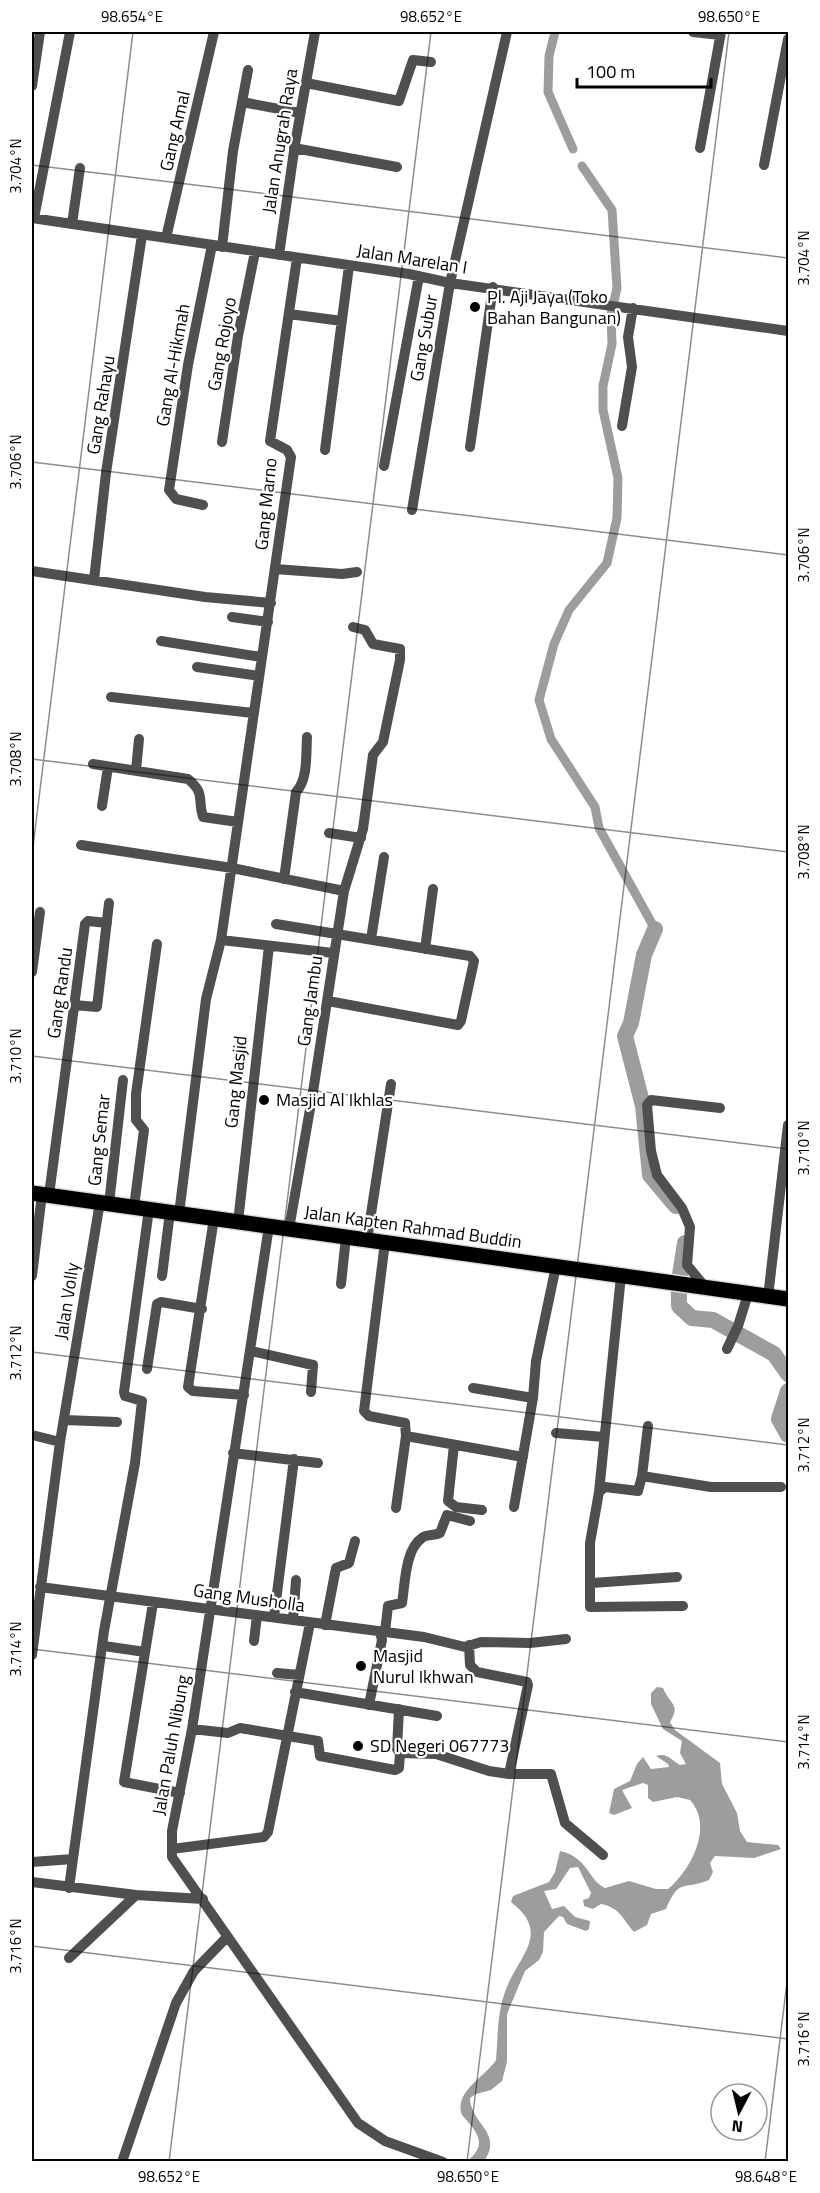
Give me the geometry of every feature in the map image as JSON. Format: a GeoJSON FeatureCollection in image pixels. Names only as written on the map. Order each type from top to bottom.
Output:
{"type":"FeatureCollection","features":[{"type":"Feature","properties":{"kind":"main road","name":"Jalan Kapten Rahmad Buddin"},"geometry":{"type":"LineString","coordinates":[[41,1194],[789,1299]]}},
{"type":"Feature","properties":{"kind":"street"},"geometry":{"type":"LineString","coordinates":[[32,86],[40,32]]}},
{"type":"Feature","properties":{"kind":"street"},"geometry":{"type":"LineString","coordinates":[[33,218],[70,32]]}},
{"type":"Feature","properties":{"kind":"street","name":"Gang Amal"},"geometry":{"type":"LineString","coordinates":[[166,238],[214,32]]}},
{"type":"Feature","properties":{"kind":"street","name":"Jalan Anugrah Raya"},"geometry":{"type":"LineString","coordinates":[[279,255],[294,148],[315,32]]}},
{"type":"Feature","properties":{"kind":"street","name":"Gang Subur"},"geometry":{"type":"LineString","coordinates":[[412,510],[450,283],[507,32]]}},
{"type":"Feature","properties":{"kind":"street"},"geometry":{"type":"LineString","coordinates":[[693,32],[721,33],[700,148]]}},
{"type":"Feature","properties":{"kind":"street"},"geometry":{"type":"LineString","coordinates":[[764,165],[789,40]]}},
{"type":"Feature","properties":{"kind":"street"},"geometry":{"type":"LineString","coordinates":[[306,83],[399,101],[413,60],[431,62]]}},
{"type":"Feature","properties":{"kind":"street","name":"Gang Al-Hikmah"},"geometry":{"type":"LineString","coordinates":[[203,505],[176,499],[169,490],[188,365],[217,246],[248,69]]}},
{"type":"Feature","properties":{"kind":"street"},"geometry":{"type":"LineString","coordinates":[[242,102],[300,113]]}},
{"type":"Feature","properties":{"kind":"street"},"geometry":{"type":"LineString","coordinates":[[294,148],[397,166]]}},
{"type":"Feature","properties":{"kind":"street"},"geometry":{"type":"LineString","coordinates":[[72,224],[80,168]]}},
{"type":"Feature","properties":{"kind":"street","name":"Jalan Marelan I"},"geometry":{"type":"LineString","coordinates":[[33,218],[419,276],[450,283],[492,287],[789,331]]}},
{"type":"Feature","properties":{"kind":"street","name":"Gang Rahayu"},"geometry":{"type":"LineString","coordinates":[[94,580],[106,473],[142,235]]}},
{"type":"Feature","properties":{"kind":"street","name":"Gang Rojoyo"},"geometry":{"type":"LineString","coordinates":[[222,442],[238,336],[255,252]]}},
{"type":"Feature","properties":{"kind":"street","name":"Gang Marno"},"geometry":{"type":"LineString","coordinates":[[162,1276],[175,1213],[206,999],[221,940],[291,457],[287,450],[270,441],[297,258]]}},
{"type":"Feature","properties":{"kind":"street"},"geometry":{"type":"LineString","coordinates":[[325,450],[349,266]]}},
{"type":"Feature","properties":{"kind":"street"},"geometry":{"type":"LineString","coordinates":[[384,466],[419,276]]}},
{"type":"Feature","properties":{"kind":"street"},"geometry":{"type":"LineString","coordinates":[[470,447],[492,287]]}},
{"type":"Feature","properties":{"kind":"street"},"geometry":{"type":"LineString","coordinates":[[621,426],[632,367],[628,337],[631,307]]}},
{"type":"Feature","properties":{"kind":"street"},"geometry":{"type":"LineString","coordinates":[[289,314],[342,321]]}},
{"type":"Feature","properties":{"kind":"street"},"geometry":{"type":"LineString","coordinates":[[275,569],[342,574],[357,572]]}},
{"type":"Feature","properties":{"kind":"street"},"geometry":{"type":"LineString","coordinates":[[32,571],[205,597],[271,603]]}},
{"type":"Feature","properties":{"kind":"street"},"geometry":{"type":"LineString","coordinates":[[232,617],[268,622]]}},
{"type":"Feature","properties":{"kind":"street","name":"Gang Jambu"},"geometry":{"type":"LineString","coordinates":[[289,1229],[328,1001],[333,953],[344,891],[350,864],[361,838],[373,754],[383,742],[400,652],[398,647],[373,644],[365,630],[353,627]]}},
{"type":"Feature","properties":{"kind":"street"},"geometry":{"type":"LineString","coordinates":[[161,641],[261,657]]}},
{"type":"Feature","properties":{"kind":"street"},"geometry":{"type":"LineString","coordinates":[[197,667],[259,675]]}},
{"type":"Feature","properties":{"kind":"street"},"geometry":{"type":"LineString","coordinates":[[111,697],[253,713]]}},
{"type":"Feature","properties":{"kind":"street"},"geometry":{"type":"LineString","coordinates":[[284,879],[296,792],[301,787],[304,771],[307,737]]}},
{"type":"Feature","properties":{"kind":"street"},"geometry":{"type":"LineString","coordinates":[[135,771],[139,740]]}},
{"type":"Feature","properties":{"kind":"street"},"geometry":{"type":"LineString","coordinates":[[93,764],[188,779],[198,788],[202,796],[203,817],[238,822]]}},
{"type":"Feature","properties":{"kind":"street"},"geometry":{"type":"LineString","coordinates":[[102,806],[108,766]]}},
{"type":"Feature","properties":{"kind":"street"},"geometry":{"type":"LineString","coordinates":[[329,833],[361,838]]}},
{"type":"Feature","properties":{"kind":"street"},"geometry":{"type":"LineString","coordinates":[[81,845],[232,868],[344,891]]}},
{"type":"Feature","properties":{"kind":"street"},"geometry":{"type":"LineString","coordinates":[[371,939],[384,857]]}},
{"type":"Feature","properties":{"kind":"street"},"geometry":{"type":"LineString","coordinates":[[425,949],[433,889]]}},
{"type":"Feature","properties":{"kind":"street"},"geometry":{"type":"LineString","coordinates":[[74,1005],[97,1006],[109,903]]}},
{"type":"Feature","properties":{"kind":"street"},"geometry":{"type":"LineString","coordinates":[[32,972],[35,926],[40,912]]}},
{"type":"Feature","properties":{"kind":"street","name":"Gang Randu"},"geometry":{"type":"LineString","coordinates":[[32,1276],[41,1194],[86,922],[107,923]]}},
{"type":"Feature","properties":{"kind":"street"},"geometry":{"type":"LineString","coordinates":[[276,924],[470,956],[474,961],[461,1022],[458,1025],[328,1001]]}},
{"type":"Feature","properties":{"kind":"street"},"geometry":{"type":"LineString","coordinates":[[221,940],[333,953]]}},
{"type":"Feature","properties":{"kind":"street"},"geometry":{"type":"LineString","coordinates":[[69,1888],[111,1597],[135,1463],[141,1410],[141,1400],[125,1396],[124,1392],[141,1208],[144,1130],[136,1120],[136,1094],[157,944]]}},
{"type":"Feature","properties":{"kind":"street","name":"Gang Masjid"},"geometry":{"type":"LineString","coordinates":[[238,1222],[269,946]]}},
{"type":"Feature","properties":{"kind":"street","name":"Gang Semar"},"geometry":{"type":"LineString","coordinates":[[105,1203],[123,1080]]}},
{"type":"Feature","properties":{"kind":"street"},"geometry":{"type":"LineString","coordinates":[[367,1240],[391,1084]]}},
{"type":"Feature","properties":{"kind":"street"},"geometry":{"type":"LineString","coordinates":[[705,1287],[687,1265],[690,1230],[685,1214],[655,1167],[647,1106],[651,1100],[720,1108]]}},
{"type":"Feature","properties":{"kind":"street"},"geometry":{"type":"LineString","coordinates":[[768,1297],[789,1125]]}},
{"type":"Feature","properties":{"kind":"street","name":"Jalan Volly"},"geometry":{"type":"LineString","coordinates":[[32,1655],[60,1442],[105,1203]]}},
{"type":"Feature","properties":{"kind":"street"},"geometry":{"type":"LineString","coordinates":[[214,1218],[202,1309],[188,1387],[194,1391],[244,1397]]}},
{"type":"Feature","properties":{"kind":"street","name":"Jalan Paluh Nibung"},"geometry":{"type":"LineString","coordinates":[[172,1849],[172,1831],[192,1729],[269,1226]]}},
{"type":"Feature","properties":{"kind":"street"},"geometry":{"type":"LineString","coordinates":[[341,1284],[346,1237]]}},
{"type":"Feature","properties":{"kind":"street"},"geometry":{"type":"LineString","coordinates":[[385,1242],[364,1411],[369,1416],[405,1423],[406,1436],[396,1508]]}},
{"type":"Feature","properties":{"kind":"street"},"geometry":{"type":"LineString","coordinates":[[514,1507],[533,1398],[536,1361],[556,1266]]}},
{"type":"Feature","properties":{"kind":"street"},"geometry":{"type":"LineString","coordinates":[[621,1276],[611,1358],[611,1396],[590,1543],[592,1583],[590,1607],[682,1606]]}},
{"type":"Feature","properties":{"kind":"street"},"geometry":{"type":"LineString","coordinates":[[726,1349],[748,1294]]}},
{"type":"Feature","properties":{"kind":"street"},"geometry":{"type":"LineString","coordinates":[[147,1369],[157,1304],[161,1302],[202,1309]]}},
{"type":"Feature","properties":{"kind":"street"},"geometry":{"type":"LineString","coordinates":[[251,1351],[313,1365],[311,1392]]}},
{"type":"Feature","properties":{"kind":"street"},"geometry":{"type":"LineString","coordinates":[[473,1388],[533,1398]]}},
{"type":"Feature","properties":{"kind":"street"},"geometry":{"type":"LineString","coordinates":[[65,1420],[117,1422]]}},
{"type":"Feature","properties":{"kind":"street"},"geometry":{"type":"LineString","coordinates":[[599,1492],[605,1487],[638,1491],[648,1426]]}},
{"type":"Feature","properties":{"kind":"street"},"geometry":{"type":"LineString","coordinates":[[556,1433],[604,1437]]}},
{"type":"Feature","properties":{"kind":"street"},"geometry":{"type":"LineString","coordinates":[[32,1435],[60,1442]]}},
{"type":"Feature","properties":{"kind":"street"},"geometry":{"type":"LineString","coordinates":[[406,1436],[523,1457]]}},
{"type":"Feature","properties":{"kind":"street"},"geometry":{"type":"LineString","coordinates":[[454,1444],[448,1501],[456,1507],[482,1510]]}},
{"type":"Feature","properties":{"kind":"street"},"geometry":{"type":"LineString","coordinates":[[233,1453],[318,1463]]}},
{"type":"Feature","properties":{"kind":"street"},"geometry":{"type":"LineString","coordinates":[[274,1617],[294,1459]]}},
{"type":"Feature","properties":{"kind":"street"},"geometry":{"type":"LineString","coordinates":[[642,1476],[711,1487],[774,1489],[781,1487]]}},
{"type":"Feature","properties":{"kind":"street"},"geometry":{"type":"LineString","coordinates":[[369,1705],[388,1606],[402,1603],[411,1554],[417,1543],[423,1536],[440,1533],[447,1515],[470,1521]]}},
{"type":"Feature","properties":{"kind":"street"},"geometry":{"type":"LineString","coordinates":[[325,1625],[336,1568],[349,1563],[355,1541]]}},
{"type":"Feature","properties":{"kind":"street"},"geometry":{"type":"LineString","coordinates":[[592,1583],[677,1577]]}},
{"type":"Feature","properties":{"kind":"street"},"geometry":{"type":"LineString","coordinates":[[293,1620],[296,1580]]}},
{"type":"Feature","properties":{"kind":"street","name":"Gang Musholla"},"geometry":{"type":"LineString","coordinates":[[40,1587],[424,1637],[462,1646]]}},
{"type":"Feature","properties":{"kind":"street"},"geometry":{"type":"LineString","coordinates":[[153,1603],[124,1782],[180,1793]]}},
{"type":"Feature","properties":{"kind":"street"},"geometry":{"type":"LineString","coordinates":[[254,1641],[257,1615]]}},
{"type":"Feature","properties":{"kind":"street"},"geometry":{"type":"LineString","coordinates":[[310,1623],[286,1736],[272,1819],[264,1837],[172,1849],[172,1857],[227,1937],[286,2016],[358,2123],[385,2141],[443,2162]]}},
{"type":"Feature","properties":{"kind":"street"},"geometry":{"type":"LineString","coordinates":[[509,1774],[528,1685],[526,1682],[477,1672],[470,1665],[462,1646],[504,1641],[563,1640]]}},
{"type":"Feature","properties":{"kind":"street"},"geometry":{"type":"LineString","coordinates":[[104,1646],[145,1652]]}},
{"type":"Feature","properties":{"kind":"street"},"geometry":{"type":"LineString","coordinates":[[277,1672],[299,1676]]}},
{"type":"Feature","properties":{"kind":"street"},"geometry":{"type":"LineString","coordinates":[[296,1692],[437,1716]]}},
{"type":"Feature","properties":{"kind":"street"},"geometry":{"type":"LineString","coordinates":[[192,1729],[228,1733],[240,1728],[318,1741],[320,1756],[395,1770],[399,1768],[400,1753],[397,1749],[399,1709]]}},
{"type":"Feature","properties":{"kind":"street"},"geometry":{"type":"LineString","coordinates":[[400,1753],[436,1754],[489,1771],[509,1774],[551,1774],[565,1823],[603,1855]]}},
{"type":"Feature","properties":{"kind":"street"},"geometry":{"type":"LineString","coordinates":[[32,1862],[73,1860]]}},
{"type":"Feature","properties":{"kind":"street"},"geometry":{"type":"LineString","coordinates":[[32,1882],[136,1895],[203,1899]]}},
{"type":"Feature","properties":{"kind":"street"},"geometry":{"type":"LineString","coordinates":[[69,1958],[136,1895]]}},
{"type":"Feature","properties":{"kind":"street"},"geometry":{"type":"LineString","coordinates":[[122,2162],[176,2003],[194,1971],[227,1937]]}},
{"type":"Feature","properties":{"kind":"shaded area"},"geometry":{"type":"Polygon","coordinates":[[[657,1687],[663,1688],[673,1705],[675,1711],[670,1722],[675,1730],[720,1763],[722,1784],[737,1813],[740,1831],[747,1842],[778,1845],[781,1849],[754,1858],[715,1856],[710,1863],[713,1872],[709,1880],[679,1889],[666,1909],[651,1914],[647,1925],[634,1932],[613,1908],[601,1904],[593,1909],[584,1906],[583,1900],[589,1898],[591,1893],[578,1867],[570,1868],[556,1889],[544,1891],[552,1909],[564,1906],[575,1917],[590,1921],[589,1929],[586,1931],[567,1924],[563,1917],[559,1916],[544,1932],[543,1952],[539,1960],[525,1971],[507,2014],[507,2062],[502,2081],[491,2090],[470,2098],[471,2107],[488,2135],[489,2151],[484,2161],[467,2161],[478,2149],[479,2143],[472,2126],[462,2115],[460,2107],[462,2099],[496,2060],[499,2019],[504,1995],[528,1947],[531,1936],[530,1925],[511,1902],[513,1896],[549,1882],[555,1872],[560,1851],[576,1858],[605,1888],[629,1881],[656,1889],[668,1889],[685,1871],[697,1847],[700,1822],[697,1811],[690,1800],[677,1797],[653,1802],[648,1798],[648,1785],[643,1783],[622,1790],[632,1808],[614,1815],[609,1813],[614,1789],[630,1781],[637,1764],[643,1757],[651,1769],[669,1767],[656,1756],[660,1755],[680,1765],[686,1764],[680,1753],[682,1741],[663,1729],[651,1704],[651,1693],[657,1687]]]}},
{"type":"Feature","properties":{"kind":"waterway"},"geometry":{"type":"LineString","coordinates":[[555,32],[549,56],[548,92],[573,149]]}},
{"type":"Feature","properties":{"kind":"waterway"},"geometry":{"type":"LineString","coordinates":[[582,166],[612,210],[617,288],[611,315],[612,344],[603,386],[603,410],[618,478],[617,518],[607,563],[569,610],[554,644],[539,700],[551,739],[595,807],[599,828],[655,929]]}},
{"type":"Feature","properties":{"kind":"waterway"},"geometry":{"type":"LineString","coordinates":[[655,929],[644,955],[631,1023],[625,1036],[643,1106],[650,1175],[676,1206]]}},
{"type":"Feature","properties":{"kind":"waterway"},"geometry":{"type":"LineString","coordinates":[[685,1243],[679,1281],[679,1306],[692,1318],[713,1320],[774,1354],[788,1374]]}},
{"type":"Feature","properties":{"kind":"waterway"},"geometry":{"type":"LineString","coordinates":[[788,1391],[779,1419],[788,1435]]}},
{"type":"Feature","properties":{"kind":"place","name":"Pl. Aji Jaya (Toko Bahan Bangunan)"},"geometry":{"type":"Point","coordinates":[475,307]}},
{"type":"Feature","properties":{"kind":"place","name":"Masjid Al Ikhlas"},"geometry":{"type":"Point","coordinates":[264,1100]}},
{"type":"Feature","properties":{"kind":"place","name":"Masjid Nurul Ikhwan"},"geometry":{"type":"Point","coordinates":[361,1666]}},
{"type":"Feature","properties":{"kind":"place","name":"SD Negeri 067773"},"geometry":{"type":"Point","coordinates":[358,1746]}}]}
